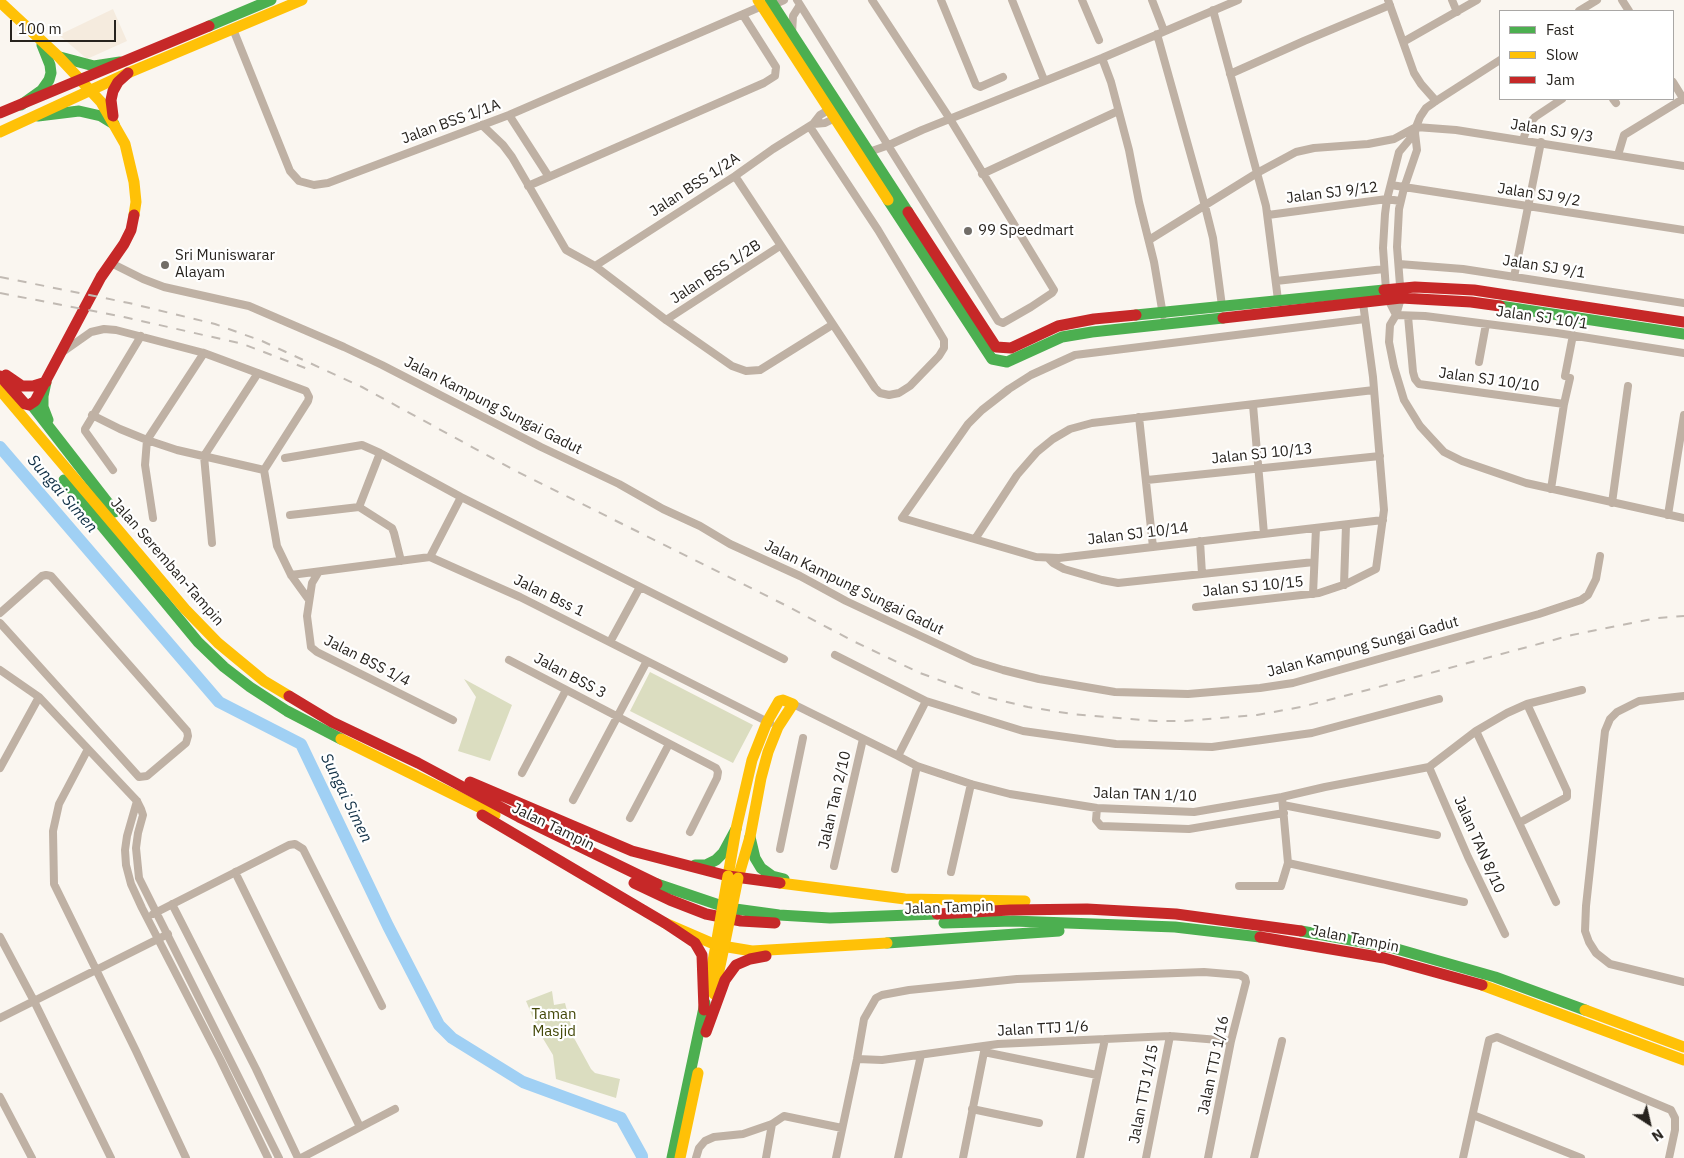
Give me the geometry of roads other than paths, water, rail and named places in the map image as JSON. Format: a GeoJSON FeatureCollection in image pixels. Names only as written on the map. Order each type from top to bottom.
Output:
{"type":"FeatureCollection","features":[{"type":"Feature","properties":{"kind":"main road"},"geometry":{"type":"LineString","coordinates":[[0,113],[271,0]]}},
{"type":"Feature","properties":{"kind":"main road"},"geometry":{"type":"LineString","coordinates":[[1,131],[38,116],[128,73],[302,0]]}},
{"type":"Feature","properties":{"kind":"main road"},"geometry":{"type":"LineString","coordinates":[[0,2],[58,56],[92,90],[101,102],[125,144],[130,161],[136,202],[131,230],[101,277],[46,382],[31,404]]}},
{"type":"Feature","properties":{"kind":"main road"},"geometry":{"type":"LineString","coordinates":[[769,2],[792,34],[836,111],[869,152],[996,347],[1010,348],[1058,326],[1094,319],[1163,318],[1363,303],[1387,294]]}},
{"type":"Feature","properties":{"kind":"main road"},"geometry":{"type":"LineString","coordinates":[[769,2],[992,359],[1007,362],[1062,337],[1222,306],[1278,300],[1387,294],[1400,292],[1415,286],[1474,290],[1684,322]]}},
{"type":"Feature","properties":{"kind":"main road"},"geometry":{"type":"LineString","coordinates":[[21,105],[42,90],[49,80],[51,73],[50,65],[40,41]]}},
{"type":"Feature","properties":{"kind":"main road"},"geometry":{"type":"LineString","coordinates":[[58,56],[94,66],[120,62]]}},
{"type":"Feature","properties":{"kind":"main road"},"geometry":{"type":"LineString","coordinates":[[114,124],[111,100],[118,82],[128,73]]}},
{"type":"Feature","properties":{"kind":"main road"},"geometry":{"type":"LineString","coordinates":[[38,116],[80,111],[101,116],[114,124]]}},
{"type":"Feature","properties":{"kind":"main road"},"geometry":{"type":"LineString","coordinates":[[1400,292],[1684,334]]}},
{"type":"Feature","properties":{"kind":"main road"},"geometry":{"type":"LineString","coordinates":[[0,370],[22,386],[33,386],[46,382]]}},
{"type":"Feature","properties":{"kind":"main road"},"geometry":{"type":"LineString","coordinates":[[0,376],[25,404],[31,404]]}},
{"type":"Feature","properties":{"kind":"main road"},"geometry":{"type":"LineString","coordinates":[[46,382],[43,407],[55,434]]}},
{"type":"Feature","properties":{"kind":"main road","name":"Jalan Seremban-Tampin"},"geometry":{"type":"LineString","coordinates":[[0,390],[184,609],[240,663],[296,702],[332,722],[418,763]]}},
{"type":"Feature","properties":{"kind":"main road"},"geometry":{"type":"LineString","coordinates":[[31,404],[205,628]]}},
{"type":"Feature","properties":{"kind":"main road","name":"Jalan Seremban-Tampin"},"geometry":{"type":"LineString","coordinates":[[0,406],[198,642],[224,667],[250,687]]}},
{"type":"Feature","properties":{"kind":"main road","name":"Jalan Tampin"},"geometry":{"type":"LineString","coordinates":[[250,687],[287,711],[326,732],[670,900],[725,919],[780,924],[904,924],[1014,921],[1175,927],[1238,934],[1384,958],[1492,988],[1684,1060]]}},
{"type":"Feature","properties":{"kind":"main road"},"geometry":{"type":"LineString","coordinates":[[734,877],[750,837],[772,724],[780,701],[783,700],[792,704]]}},
{"type":"Feature","properties":{"kind":"main road"},"geometry":{"type":"LineString","coordinates":[[677,1153],[706,1032],[720,946],[734,877],[736,829],[752,760],[772,724]]}},
{"type":"Feature","properties":{"kind":"main road"},"geometry":{"type":"LineString","coordinates":[[418,763],[451,774],[632,850],[734,877],[905,899],[1035,901],[1087,909]]}},
{"type":"Feature","properties":{"kind":"main road","name":"Jalan Tampin"},"geometry":{"type":"LineString","coordinates":[[418,763],[519,818],[641,877],[728,908],[779,915],[830,918],[1010,910],[1087,909],[1176,914],[1248,922],[1390,947],[1495,977],[1684,1047]]}},
{"type":"Feature","properties":{"kind":"main road"},"geometry":{"type":"LineString","coordinates":[[443,789],[452,798],[689,938],[699,948],[702,955],[704,1010]]}},
{"type":"Feature","properties":{"kind":"main road"},"geometry":{"type":"LineString","coordinates":[[687,866],[706,865],[716,860],[723,853],[736,829]]}},
{"type":"Feature","properties":{"kind":"main road"},"geometry":{"type":"LineString","coordinates":[[750,837],[755,858],[761,868],[772,876],[814,888]]}},
{"type":"Feature","properties":{"kind":"main road"},"geometry":{"type":"LineString","coordinates":[[665,923],[720,946],[752,951],[1086,929],[1104,924]]}},
{"type":"Feature","properties":{"kind":"main road"},"geometry":{"type":"LineString","coordinates":[[677,1153],[704,1010],[720,946]]}},
{"type":"Feature","properties":{"kind":"main road"},"geometry":{"type":"LineString","coordinates":[[706,1032],[725,980],[736,965],[750,959],[803,949]]}},
{"type":"Feature","properties":{"kind":"street"},"geometry":{"type":"LineString","coordinates":[[799,2],[998,321],[1003,323],[1037,304],[1054,290],[950,119],[872,0]]}},
{"type":"Feature","properties":{"kind":"street"},"geometry":{"type":"LineString","coordinates":[[940,0],[976,85],[980,87],[1003,76]]}},
{"type":"Feature","properties":{"kind":"street"},"geometry":{"type":"LineString","coordinates":[[1012,0],[1044,80]]}},
{"type":"Feature","properties":{"kind":"street"},"geometry":{"type":"LineString","coordinates":[[1082,0],[1099,40]]}},
{"type":"Feature","properties":{"kind":"street"},"geometry":{"type":"LineString","coordinates":[[1152,0],[1206,206],[1213,238],[1222,306]]}},
{"type":"Feature","properties":{"kind":"street"},"geometry":{"type":"LineString","coordinates":[[869,152],[1102,58],[1238,0]]}},
{"type":"Feature","properties":{"kind":"street"},"geometry":{"type":"LineString","coordinates":[[1452,0],[1457,12]]}},
{"type":"Feature","properties":{"kind":"street"},"geometry":{"type":"LineString","coordinates":[[1404,42],[1477,0]]}},
{"type":"Feature","properties":{"kind":"street"},"geometry":{"type":"LineString","coordinates":[[1581,10],[1596,0]]}},
{"type":"Feature","properties":{"kind":"street","name":"Jalan BSS 1/1A"},"geometry":{"type":"LineString","coordinates":[[233,29],[290,172],[298,181],[314,185],[328,183],[509,115],[769,2]]}},
{"type":"Feature","properties":{"kind":"street"},"geometry":{"type":"LineString","coordinates":[[792,34],[793,16],[799,2]]}},
{"type":"Feature","properties":{"kind":"street"},"geometry":{"type":"LineString","coordinates":[[1230,74],[1389,3],[1414,72],[1421,84],[1436,101]]}},
{"type":"Feature","properties":{"kind":"street"},"geometry":{"type":"LineString","coordinates":[[1213,10],[1268,215],[1278,300]]}},
{"type":"Feature","properties":{"kind":"street"},"geometry":{"type":"LineString","coordinates":[[528,186],[764,83],[775,76],[776,67],[742,15]]}},
{"type":"Feature","properties":{"kind":"street"},"geometry":{"type":"LineString","coordinates":[[1102,58],[1111,82],[1129,150],[1149,240],[1163,318]]}},
{"type":"Feature","properties":{"kind":"street"},"geometry":{"type":"LineString","coordinates":[[1396,315],[1387,294],[1384,269],[1384,230],[1387,199],[1399,152],[1415,130],[1426,108],[1499,61]]}},
{"type":"Feature","properties":{"kind":"street"},"geometry":{"type":"LineString","coordinates":[[1618,155],[1624,135],[1684,99],[1674,84]]}},
{"type":"Feature","properties":{"kind":"street"},"geometry":{"type":"LineString","coordinates":[[1523,140],[1528,125],[1535,117],[1559,100]]}},
{"type":"Feature","properties":{"kind":"street","name":"Jalan BSS 1/2A"},"geometry":{"type":"LineString","coordinates":[[595,266],[773,149],[811,126],[825,123],[836,111]]}},
{"type":"Feature","properties":{"kind":"street"},"geometry":{"type":"LineString","coordinates":[[982,174],[1118,111]]}},
{"type":"Feature","properties":{"kind":"street"},"geometry":{"type":"LineString","coordinates":[[509,115],[549,177]]}},
{"type":"Feature","properties":{"kind":"street"},"geometry":{"type":"LineString","coordinates":[[482,125],[503,145],[512,157],[566,250],[595,266],[666,320],[732,366],[746,371],[760,370],[832,325]]}},
{"type":"Feature","properties":{"kind":"street"},"geometry":{"type":"LineString","coordinates":[[734,176],[875,388],[880,393],[889,395],[899,393],[910,386],[939,356],[944,348],[944,340],[878,230],[811,126]]}},
{"type":"Feature","properties":{"kind":"street"},"geometry":{"type":"LineString","coordinates":[[1149,240],[1257,173],[1296,152],[1314,148],[1368,144],[1394,139],[1415,130]]}},
{"type":"Feature","properties":{"kind":"street"},"geometry":{"type":"LineString","coordinates":[[1415,130],[1417,150],[1400,201],[1397,247],[1400,292],[1396,315],[1390,325],[1390,342],[1398,384],[1411,414],[1444,452],[1462,461],[1551,490],[1684,518]]}},
{"type":"Feature","properties":{"kind":"street","name":"Jalan SJ 9/3"},"geometry":{"type":"LineString","coordinates":[[1415,130],[1456,130],[1684,166]]}},
{"type":"Feature","properties":{"kind":"street"},"geometry":{"type":"LineString","coordinates":[[1514,277],[1541,142]]}},
{"type":"Feature","properties":{"kind":"street","name":"Jalan SJ 9/2"},"geometry":{"type":"LineString","coordinates":[[1391,185],[1684,230]]}},
{"type":"Feature","properties":{"kind":"street","name":"Jalan SJ 9/12"},"geometry":{"type":"LineString","coordinates":[[1268,215],[1387,199],[1400,201]]}},
{"type":"Feature","properties":{"kind":"street","name":"Jalan BSS 1/2B"},"geometry":{"type":"LineString","coordinates":[[666,320],[780,246]]}},
{"type":"Feature","properties":{"kind":"street","name":"Jalan Kampung Sungai Gadut"},"geometry":{"type":"LineString","coordinates":[[111,263],[164,287],[249,306],[382,365],[540,447],[619,484],[663,509],[700,526],[730,544],[800,576],[864,610],[974,661],[1039,679],[1115,692],[1188,694],[1260,688],[1292,682],[1539,614],[1582,600],[1588,594],[1596,579],[1600,556]]}},
{"type":"Feature","properties":{"kind":"street","name":"Jalan SJ 9/1"},"geometry":{"type":"LineString","coordinates":[[1398,264],[1463,269],[1684,303]]}},
{"type":"Feature","properties":{"kind":"street"},"geometry":{"type":"LineString","coordinates":[[1276,281],[1384,269]]}},
{"type":"Feature","properties":{"kind":"street"},"geometry":{"type":"LineString","coordinates":[[1363,303],[1374,390],[1384,510],[1383,520]]}},
{"type":"Feature","properties":{"kind":"street","name":"Jalan SJ 10/1"},"geometry":{"type":"LineString","coordinates":[[1396,315],[1425,316],[1573,335],[1684,353]]}},
{"type":"Feature","properties":{"kind":"street","name":"Jalan SJ 10/10"},"geometry":{"type":"LineString","coordinates":[[1408,316],[1413,372],[1415,379],[1420,384],[1564,404]]}},
{"type":"Feature","properties":{"kind":"street","name":"Jalan SJ 10/14"},"geometry":{"type":"LineString","coordinates":[[1365,319],[1076,355],[1031,375],[982,410],[968,424],[902,518],[1036,557],[1048,558],[1383,520]]}},
{"type":"Feature","properties":{"kind":"street"},"geometry":{"type":"LineString","coordinates":[[1479,362],[1486,324]]}},
{"type":"Feature","properties":{"kind":"street"},"geometry":{"type":"LineString","coordinates":[[58,356],[86,334],[95,330],[116,330],[204,352],[303,390],[308,394],[308,401],[264,470],[277,546],[291,575],[309,600]]}},
{"type":"Feature","properties":{"kind":"street"},"geometry":{"type":"LineString","coordinates":[[1551,490],[1573,335]]}},
{"type":"Feature","properties":{"kind":"street"},"geometry":{"type":"LineString","coordinates":[[113,470],[85,431],[92,415],[141,336]]}},
{"type":"Feature","properties":{"kind":"street"},"geometry":{"type":"LineString","coordinates":[[152,518],[145,465],[146,440],[204,352]]}},
{"type":"Feature","properties":{"kind":"street"},"geometry":{"type":"LineString","coordinates":[[212,543],[204,456],[258,373]]}},
{"type":"Feature","properties":{"kind":"street"},"geometry":{"type":"LineString","coordinates":[[1612,503],[1628,386]]}},
{"type":"Feature","properties":{"kind":"street"},"geometry":{"type":"LineString","coordinates":[[975,539],[1017,475],[1037,452],[1053,439],[1070,430],[1092,423],[1374,390]]}},
{"type":"Feature","properties":{"kind":"street"},"geometry":{"type":"LineString","coordinates":[[1253,405],[1264,534]]}},
{"type":"Feature","properties":{"kind":"street"},"geometry":{"type":"LineString","coordinates":[[92,415],[146,440],[264,470]]}},
{"type":"Feature","properties":{"kind":"street"},"geometry":{"type":"LineString","coordinates":[[1668,515],[1684,415]]}},
{"type":"Feature","properties":{"kind":"street"},"geometry":{"type":"LineString","coordinates":[[1139,417],[1153,547]]}},
{"type":"Feature","properties":{"kind":"street"},"geometry":{"type":"LineString","coordinates":[[285,458],[362,445],[461,497],[784,659]]}},
{"type":"Feature","properties":{"kind":"street"},"geometry":{"type":"LineString","coordinates":[[359,507],[380,453]]}},
{"type":"Feature","properties":{"kind":"street","name":"Jalan SJ 10/13"},"geometry":{"type":"LineString","coordinates":[[1147,480],[1380,456]]}},
{"type":"Feature","properties":{"kind":"street"},"geometry":{"type":"LineString","coordinates":[[430,558],[461,497]]}},
{"type":"Feature","properties":{"kind":"street"},"geometry":{"type":"LineString","coordinates":[[290,515],[359,507],[392,528],[401,561]]}},
{"type":"Feature","properties":{"kind":"street","name":"Jalan SJ 10/15"},"geometry":{"type":"LineString","coordinates":[[1196,607],[1313,594],[1344,585],[1376,569],[1383,520]]}},
{"type":"Feature","properties":{"kind":"street"},"geometry":{"type":"LineString","coordinates":[[1344,585],[1346,525]]}},
{"type":"Feature","properties":{"kind":"street"},"geometry":{"type":"LineString","coordinates":[[1313,594],[1316,528]]}},
{"type":"Feature","properties":{"kind":"street"},"geometry":{"type":"LineString","coordinates":[[1200,541],[1202,574]]}},
{"type":"Feature","properties":{"kind":"street","name":"Jalan Bss 1"},"geometry":{"type":"LineString","coordinates":[[291,575],[430,558],[511,592],[772,724]]}},
{"type":"Feature","properties":{"kind":"street"},"geometry":{"type":"LineString","coordinates":[[1048,558],[1064,569],[1118,583],[1314,562]]}},
{"type":"Feature","properties":{"kind":"street","name":"Jalan BSS 1/4"},"geometry":{"type":"LineString","coordinates":[[318,572],[312,583],[307,616],[311,647],[317,652],[453,720]]}},
{"type":"Feature","properties":{"kind":"street"},"geometry":{"type":"LineString","coordinates":[[0,613],[42,576],[50,576],[187,731],[186,743],[147,776],[139,777],[0,622]]}},
{"type":"Feature","properties":{"kind":"street"},"geometry":{"type":"LineString","coordinates":[[610,642],[640,587]]}},
{"type":"Feature","properties":{"kind":"street"},"geometry":{"type":"LineString","coordinates":[[835,656],[926,700],[1023,731],[1116,744],[1212,747],[1312,733],[1439,698]]}},
{"type":"Feature","properties":{"kind":"street","name":"Jalan BSS 3"},"geometry":{"type":"LineString","coordinates":[[510,660],[716,768],[718,772],[717,778],[690,832]]}},
{"type":"Feature","properties":{"kind":"street"},"geometry":{"type":"LineString","coordinates":[[573,800],[647,661]]}},
{"type":"Feature","properties":{"kind":"street"},"geometry":{"type":"LineString","coordinates":[[0,670],[39,697],[137,802],[143,815],[136,848],[140,878],[279,1158]]}},
{"type":"Feature","properties":{"kind":"street"},"geometry":{"type":"LineString","coordinates":[[522,773],[566,690]]}},
{"type":"Feature","properties":{"kind":"street","name":"Jalan TAN 1/10"},"geometry":{"type":"LineString","coordinates":[[792,704],[916,766],[971,784],[1010,794],[1097,808],[1194,812],[1283,805],[1325,787],[1429,767],[1476,731],[1507,713],[1527,704],[1582,690]]}},
{"type":"Feature","properties":{"kind":"street"},"geometry":{"type":"LineString","coordinates":[[1684,696],[1639,702],[1622,709],[1610,719],[1605,731],[1585,931],[1596,953],[1610,964],[1684,982]]}},
{"type":"Feature","properties":{"kind":"street"},"geometry":{"type":"LineString","coordinates":[[0,768],[39,697]]}},
{"type":"Feature","properties":{"kind":"street"},"geometry":{"type":"LineString","coordinates":[[898,756],[926,700]]}},
{"type":"Feature","properties":{"kind":"street"},"geometry":{"type":"LineString","coordinates":[[1519,823],[1567,797],[1567,791],[1527,704]]}},
{"type":"Feature","properties":{"kind":"street"},"geometry":{"type":"LineString","coordinates":[[1476,731],[1556,902]]}},
{"type":"Feature","properties":{"kind":"street"},"geometry":{"type":"LineString","coordinates":[[780,849],[803,738]]}},
{"type":"Feature","properties":{"kind":"street","name":"Jalan Tan 2/10"},"geometry":{"type":"LineString","coordinates":[[834,866],[863,739]]}},
{"type":"Feature","properties":{"kind":"street"},"geometry":{"type":"LineString","coordinates":[[630,818],[669,744]]}},
{"type":"Feature","properties":{"kind":"street"},"geometry":{"type":"LineString","coordinates":[[88,749],[59,804],[53,831],[54,884],[186,1158]]}},
{"type":"Feature","properties":{"kind":"street"},"geometry":{"type":"LineString","coordinates":[[895,869],[916,766]]}},
{"type":"Feature","properties":{"kind":"street","name":"Jalan TAN 8/10"},"geometry":{"type":"LineString","coordinates":[[1429,767],[1468,857],[1505,934]]}},
{"type":"Feature","properties":{"kind":"street"},"geometry":{"type":"LineString","coordinates":[[951,872],[971,784]]}},
{"type":"Feature","properties":{"kind":"street"},"geometry":{"type":"LineString","coordinates":[[137,802],[125,850],[126,865],[134,892],[220,1059],[268,1158]]}},
{"type":"Feature","properties":{"kind":"street"},"geometry":{"type":"LineString","coordinates":[[1239,886],[1280,886],[1288,863],[1283,805]]}},
{"type":"Feature","properties":{"kind":"street"},"geometry":{"type":"LineString","coordinates":[[1097,808],[1096,820],[1101,826],[1189,829],[1283,805],[1437,835]]}},
{"type":"Feature","properties":{"kind":"street"},"geometry":{"type":"LineString","coordinates":[[147,918],[289,845],[296,844],[303,850],[382,1006]]}},
{"type":"Feature","properties":{"kind":"street"},"geometry":{"type":"LineString","coordinates":[[1288,863],[1464,902]]}},
{"type":"Feature","properties":{"kind":"street"},"geometry":{"type":"LineString","coordinates":[[235,872],[360,1127]]}},
{"type":"Feature","properties":{"kind":"street"},"geometry":{"type":"LineString","coordinates":[[172,904],[300,1158],[395,1109]]}},
{"type":"Feature","properties":{"kind":"street"},"geometry":{"type":"LineString","coordinates":[[0,1018],[168,934]]}},
{"type":"Feature","properties":{"kind":"street"},"geometry":{"type":"LineString","coordinates":[[0,937],[34,1001],[110,1158]]}},
{"type":"Feature","properties":{"kind":"street","name":"Jalan TTJ 1/16"},"geometry":{"type":"LineString","coordinates":[[858,1060],[864,1019],[876,998],[882,995],[969,983],[1072,976],[1133,976],[1204,972],[1240,975],[1245,978],[1246,982],[1231,1041],[1208,1158]]}},
{"type":"Feature","properties":{"kind":"street","name":"Jalan TTJ 1/6"},"geometry":{"type":"LineString","coordinates":[[858,1060],[882,1060],[985,1049],[998,1044],[1170,1036],[1231,1041]]}},
{"type":"Feature","properties":{"kind":"street","name":"Jalan TTJ 1/15"},"geometry":{"type":"LineString","coordinates":[[1146,1158],[1170,1036]]}},
{"type":"Feature","properties":{"kind":"street"},"geometry":{"type":"LineString","coordinates":[[1463,1158],[1489,1040],[1497,1037],[1670,1110],[1675,1118],[1675,1130],[1669,1158]]}},
{"type":"Feature","properties":{"kind":"street"},"geometry":{"type":"LineString","coordinates":[[1080,1158],[1105,1039]]}},
{"type":"Feature","properties":{"kind":"street"},"geometry":{"type":"LineString","coordinates":[[1254,1158],[1282,1041]]}},
{"type":"Feature","properties":{"kind":"street"},"geometry":{"type":"LineString","coordinates":[[963,1158],[985,1049],[1097,1075]]}},
{"type":"Feature","properties":{"kind":"street"},"geometry":{"type":"LineString","coordinates":[[898,1158],[921,1055]]}},
{"type":"Feature","properties":{"kind":"street"},"geometry":{"type":"LineString","coordinates":[[836,1158],[858,1060]]}},
{"type":"Feature","properties":{"kind":"street"},"geometry":{"type":"LineString","coordinates":[[0,1097],[32,1158]]}},
{"type":"Feature","properties":{"kind":"street"},"geometry":{"type":"LineString","coordinates":[[972,1109],[1039,1123]]}},
{"type":"Feature","properties":{"kind":"street"},"geometry":{"type":"LineString","coordinates":[[1473,1115],[1582,1158]]}},
{"type":"Feature","properties":{"kind":"street"},"geometry":{"type":"LineString","coordinates":[[696,1158],[698,1148],[705,1140],[743,1134],[772,1124],[784,1116],[842,1128]]}},
{"type":"Feature","properties":{"kind":"street"},"geometry":{"type":"LineString","coordinates":[[766,1158],[772,1124]]}},
{"type":"Feature","properties":{"kind":"waterway","name":"Sungai Simen"},"geometry":{"type":"LineString","coordinates":[[0,447],[219,702],[301,744],[388,926],[439,1025],[452,1038],[523,1082],[621,1118],[642,1158]]}},
{"type":"Feature","properties":{"kind":"railway"},"geometry":{"type":"LineString","coordinates":[[0,277],[129,303],[215,324],[262,341],[362,387],[516,471],[920,673],[986,697],[1028,707],[1072,714],[1155,721],[1184,721],[1257,715],[1301,707],[1572,635],[1657,618],[1684,616]]}},
{"type":"Feature","properties":{"kind":"railway"},"geometry":{"type":"LineString","coordinates":[[0,293],[124,317],[243,344],[313,371]]}},
{"type":"Feature","properties":{"kind":"place","name":"99 Speedmart"},"geometry":{"type":"Point","coordinates":[968,231]}},
{"type":"Feature","properties":{"kind":"place","name":"Sri Muniswarar Alayam"},"geometry":{"type":"Point","coordinates":[165,265]}},
{"type":"Feature","properties":{"kind":"park label","name":"Taman Masjid"},"geometry":{"type":"Point","coordinates":[554,1024]}}]}
